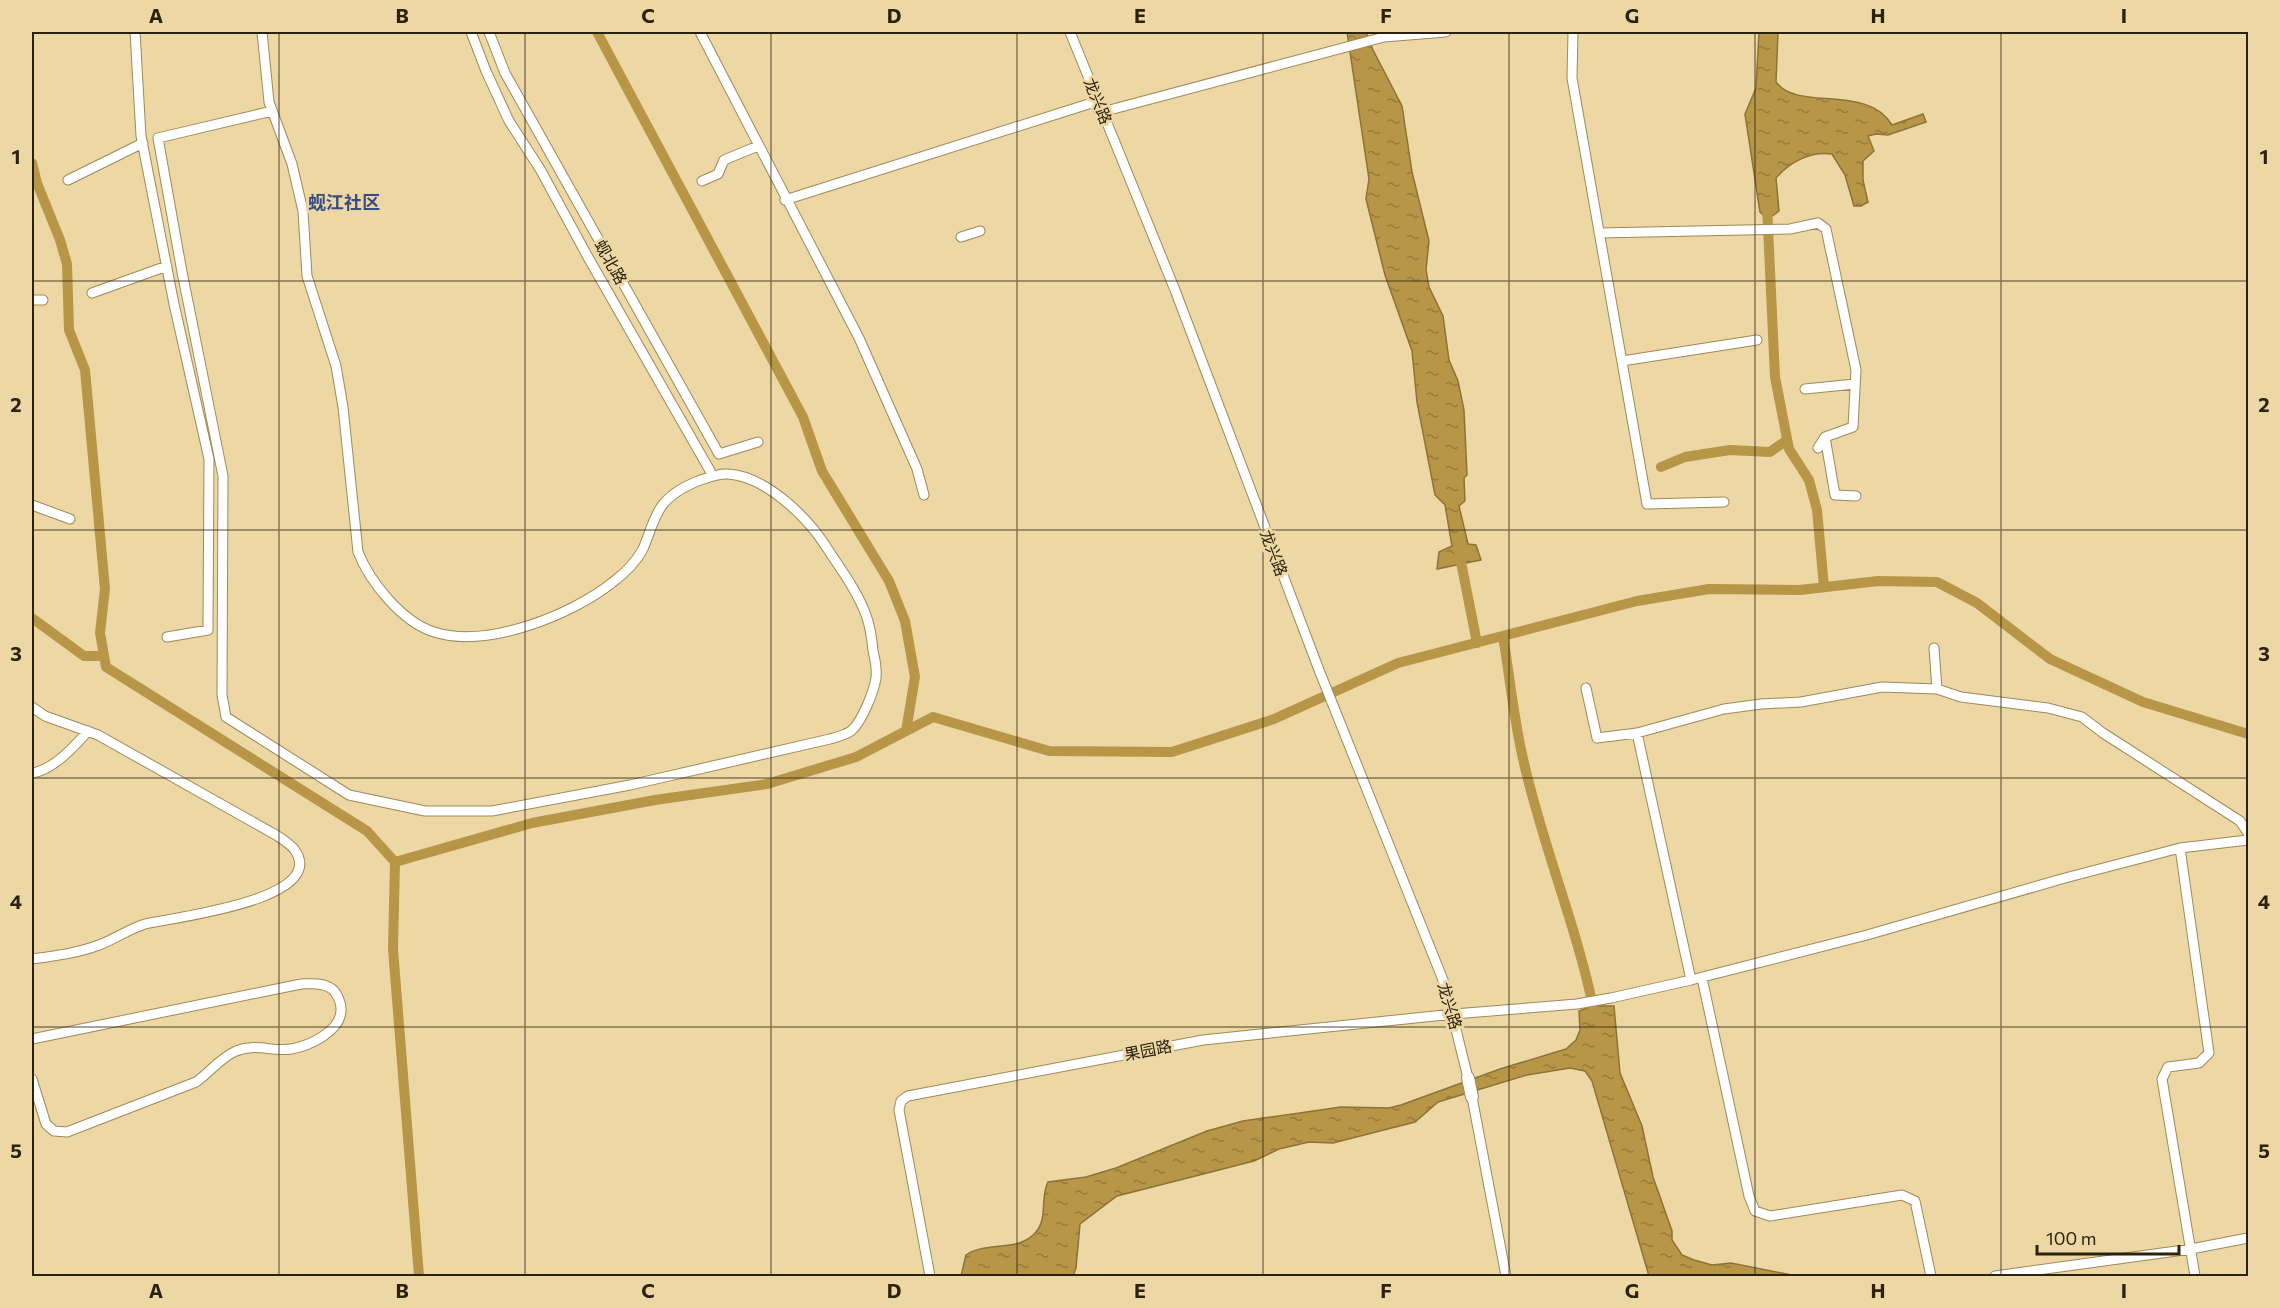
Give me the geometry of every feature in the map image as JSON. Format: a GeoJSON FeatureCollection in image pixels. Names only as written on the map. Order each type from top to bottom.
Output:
{"type":"FeatureCollection","features":[{"type":"Feature","properties":{"kind":"main road"},"geometry":{"type":"LineString","coordinates":[[1468,1078],[1472,1097]]}},
{"type":"Feature","properties":{"kind":"street"},"geometry":{"type":"LineString","coordinates":[[135,32],[142,143],[209,459],[207,630],[167,637]]}},
{"type":"Feature","properties":{"kind":"street"},"geometry":{"type":"LineString","coordinates":[[262,32],[266,85],[272,111],[292,164],[303,211],[307,276],[336,366],[343,406],[358,552],[385,596],[417,623],[434,632],[465,636],[483,635],[525,626],[574,608],[630,568],[642,550],[660,508],[671,495],[686,486],[713,476],[728,474],[742,477],[788,503],[808,521],[862,606],[872,639],[876,677],[867,704],[851,731],[843,735],[630,786],[492,811],[462,812],[424,811],[349,795],[226,717],[222,695],[223,477],[158,138],[272,111]]}},
{"type":"Feature","properties":{"kind":"street"},"geometry":{"type":"LineString","coordinates":[[471,32],[509,120],[540,169],[599,278],[713,476]]}},
{"type":"Feature","properties":{"kind":"street","name":"蚬北路"},"geometry":{"type":"LineString","coordinates":[[489,32],[505,74],[719,454],[758,442]]}},
{"type":"Feature","properties":{"kind":"street"},"geometry":{"type":"LineString","coordinates":[[700,32],[785,200],[859,338],[916,469],[924,495]]}},
{"type":"Feature","properties":{"kind":"street","name":"龙兴路"},"geometry":{"type":"LineString","coordinates":[[1070,32],[1170,279],[1319,670],[1445,985],[1468,1078]]}},
{"type":"Feature","properties":{"kind":"street"},"geometry":{"type":"LineString","coordinates":[[1102,112],[1381,38],[1446,32]]}},
{"type":"Feature","properties":{"kind":"street"},"geometry":{"type":"LineString","coordinates":[[1573,32],[1572,78],[1647,504],[1724,502]]}},
{"type":"Feature","properties":{"kind":"street"},"geometry":{"type":"LineString","coordinates":[[785,200],[1098,101]]}},
{"type":"Feature","properties":{"kind":"street"},"geometry":{"type":"LineString","coordinates":[[68,180],[142,143]]}},
{"type":"Feature","properties":{"kind":"street"},"geometry":{"type":"LineString","coordinates":[[702,181],[718,174],[724,160],[758,146]]}},
{"type":"Feature","properties":{"kind":"street"},"geometry":{"type":"LineString","coordinates":[[1599,233],[1790,229],[1818,223],[1826,229],[1856,370],[1853,428],[1825,437],[1818,448]]}},
{"type":"Feature","properties":{"kind":"street"},"geometry":{"type":"LineString","coordinates":[[961,237],[980,231]]}},
{"type":"Feature","properties":{"kind":"street"},"geometry":{"type":"LineString","coordinates":[[92,293],[167,267]]}},
{"type":"Feature","properties":{"kind":"street"},"geometry":{"type":"LineString","coordinates":[[32,300],[43,300]]}},
{"type":"Feature","properties":{"kind":"street"},"geometry":{"type":"LineString","coordinates":[[1622,361],[1757,340]]}},
{"type":"Feature","properties":{"kind":"street"},"geometry":{"type":"LineString","coordinates":[[1805,388],[1855,384]]}},
{"type":"Feature","properties":{"kind":"street"},"geometry":{"type":"LineString","coordinates":[[1825,437],[1835,495],[1856,496]]}},
{"type":"Feature","properties":{"kind":"street"},"geometry":{"type":"LineString","coordinates":[[32,505],[70,519]]}},
{"type":"Feature","properties":{"kind":"street"},"geometry":{"type":"LineString","coordinates":[[1934,648],[1937,689]]}},
{"type":"Feature","properties":{"kind":"street"},"geometry":{"type":"LineString","coordinates":[[1586,688],[1597,738],[1638,733],[1733,708],[1801,702],[1882,687],[1937,689],[1961,697],[2048,708],[2082,717],[2103,733],[2240,821],[2248,833]]}},
{"type":"Feature","properties":{"kind":"street"},"geometry":{"type":"LineString","coordinates":[[32,707],[45,716],[88,731],[276,835],[294,848],[299,858],[298,870],[290,882],[240,906],[144,924],[97,945],[32,959]]}},
{"type":"Feature","properties":{"kind":"street"},"geometry":{"type":"LineString","coordinates":[[32,773],[52,764],[88,731]]}},
{"type":"Feature","properties":{"kind":"street"},"geometry":{"type":"LineString","coordinates":[[1638,733],[1691,980]]}},
{"type":"Feature","properties":{"kind":"street","name":"果园路"},"geometry":{"type":"LineString","coordinates":[[930,1276],[899,1110],[901,1101],[908,1096],[1183,1043],[1454,1014],[1577,1004],[1611,998],[1702,978],[1868,935],[2065,878],[2180,848],[2248,840]]}},
{"type":"Feature","properties":{"kind":"street"},"geometry":{"type":"LineString","coordinates":[[2180,848],[2209,1053],[2199,1063],[2169,1067],[2162,1079],[2195,1276]]}},
{"type":"Feature","properties":{"kind":"street"},"geometry":{"type":"LineString","coordinates":[[1702,978],[1749,1196],[1755,1211],[1770,1216],[1902,1195],[1915,1201],[1931,1276]]}},
{"type":"Feature","properties":{"kind":"street"},"geometry":{"type":"LineString","coordinates":[[32,1039],[301,984],[322,983],[334,991],[341,1004],[341,1015],[337,1026],[307,1045],[289,1049],[253,1046],[235,1052],[220,1060],[209,1073],[196,1082],[67,1132],[54,1131],[46,1124],[32,1079]]}},
{"type":"Feature","properties":{"kind":"street"},"geometry":{"type":"LineString","coordinates":[[1472,1097],[1506,1276]]}},
{"type":"Feature","properties":{"kind":"street"},"geometry":{"type":"LineString","coordinates":[[1995,1276],[2191,1249],[2248,1238]]}},
{"type":"Feature","properties":{"kind":"water"},"geometry":{"type":"Polygon","coordinates":[[[1347,32],[1366,32],[1402,106],[1412,172],[1429,241],[1426,270],[1429,287],[1443,316],[1449,360],[1458,381],[1464,410],[1467,475],[1464,478],[1465,501],[1459,506],[1468,544],[1476,545],[1481,560],[1437,569],[1439,552],[1452,546],[1445,505],[1435,495],[1417,402],[1412,351],[1385,275],[1366,199],[1369,179],[1347,32]]]}},
{"type":"Feature","properties":{"kind":"water"},"geometry":{"type":"Polygon","coordinates":[[[1759,32],[1778,32],[1776,82],[1786,91],[1815,98],[1866,105],[1881,112],[1892,125],[1923,114],[1926,122],[1888,135],[1868,136],[1874,151],[1863,161],[1863,180],[1868,202],[1861,206],[1854,206],[1845,175],[1832,154],[1816,154],[1794,163],[1776,178],[1779,211],[1768,219],[1760,212],[1745,114],[1756,88],[1759,32]]]}},
{"type":"Feature","properties":{"kind":"water"},"geometry":{"type":"Polygon","coordinates":[[[1593,1006],[1614,1006],[1620,1073],[1642,1126],[1653,1177],[1672,1231],[1672,1240],[1682,1255],[1712,1265],[1731,1263],[1797,1276],[1649,1276],[1592,1081],[1585,1071],[1570,1068],[1527,1075],[1438,1102],[1415,1122],[1333,1143],[1309,1142],[1279,1149],[1254,1161],[1117,1196],[1080,1224],[1076,1268],[1073,1276],[961,1276],[966,1255],[983,1248],[1021,1242],[1036,1232],[1042,1220],[1044,1194],[1048,1182],[1086,1177],[1116,1168],[1207,1131],[1243,1121],[1341,1107],[1389,1108],[1401,1105],[1500,1069],[1566,1049],[1576,1040],[1580,1030],[1579,1011],[1593,1006]]]}},
{"type":"Feature","properties":{"kind":"waterway"},"geometry":{"type":"LineString","coordinates":[[597,32],[803,417],[822,471],[889,581],[905,621],[915,677],[906,731]]}},
{"type":"Feature","properties":{"kind":"waterway"},"geometry":{"type":"LineString","coordinates":[[32,163],[37,183],[67,264],[69,330],[85,370],[105,589],[100,633],[106,667],[367,831],[395,862],[393,949],[419,1276]]}},
{"type":"Feature","properties":{"kind":"waterway"},"geometry":{"type":"LineString","coordinates":[[1767,206],[1775,377],[1789,449],[1809,480],[1817,510],[1824,587]]}},
{"type":"Feature","properties":{"kind":"waterway"},"geometry":{"type":"LineString","coordinates":[[1661,467],[1685,457],[1730,450],[1770,452],[1787,440]]}},
{"type":"Feature","properties":{"kind":"waterway"},"geometry":{"type":"LineString","coordinates":[[1459,552],[1477,643]]}},
{"type":"Feature","properties":{"kind":"waterway"},"geometry":{"type":"LineString","coordinates":[[395,862],[532,823],[655,800],[767,784],[856,757],[933,717],[1049,751],[1172,752],[1274,719],[1398,663],[1637,601],[1709,589],[1800,590],[1878,581],[1937,582],[1977,603],[2050,659],[2143,702],[2248,734]]}},
{"type":"Feature","properties":{"kind":"waterway"},"geometry":{"type":"LineString","coordinates":[[32,618],[84,656],[104,656]]}},
{"type":"Feature","properties":{"kind":"waterway"},"geometry":{"type":"LineString","coordinates":[[1503,636],[1524,763],[1579,949],[1594,1011]]}},
{"type":"Feature","properties":{"kind":"district","name":"蚬江社区"},"geometry":{"type":"Point","coordinates":[344,203]}}]}
